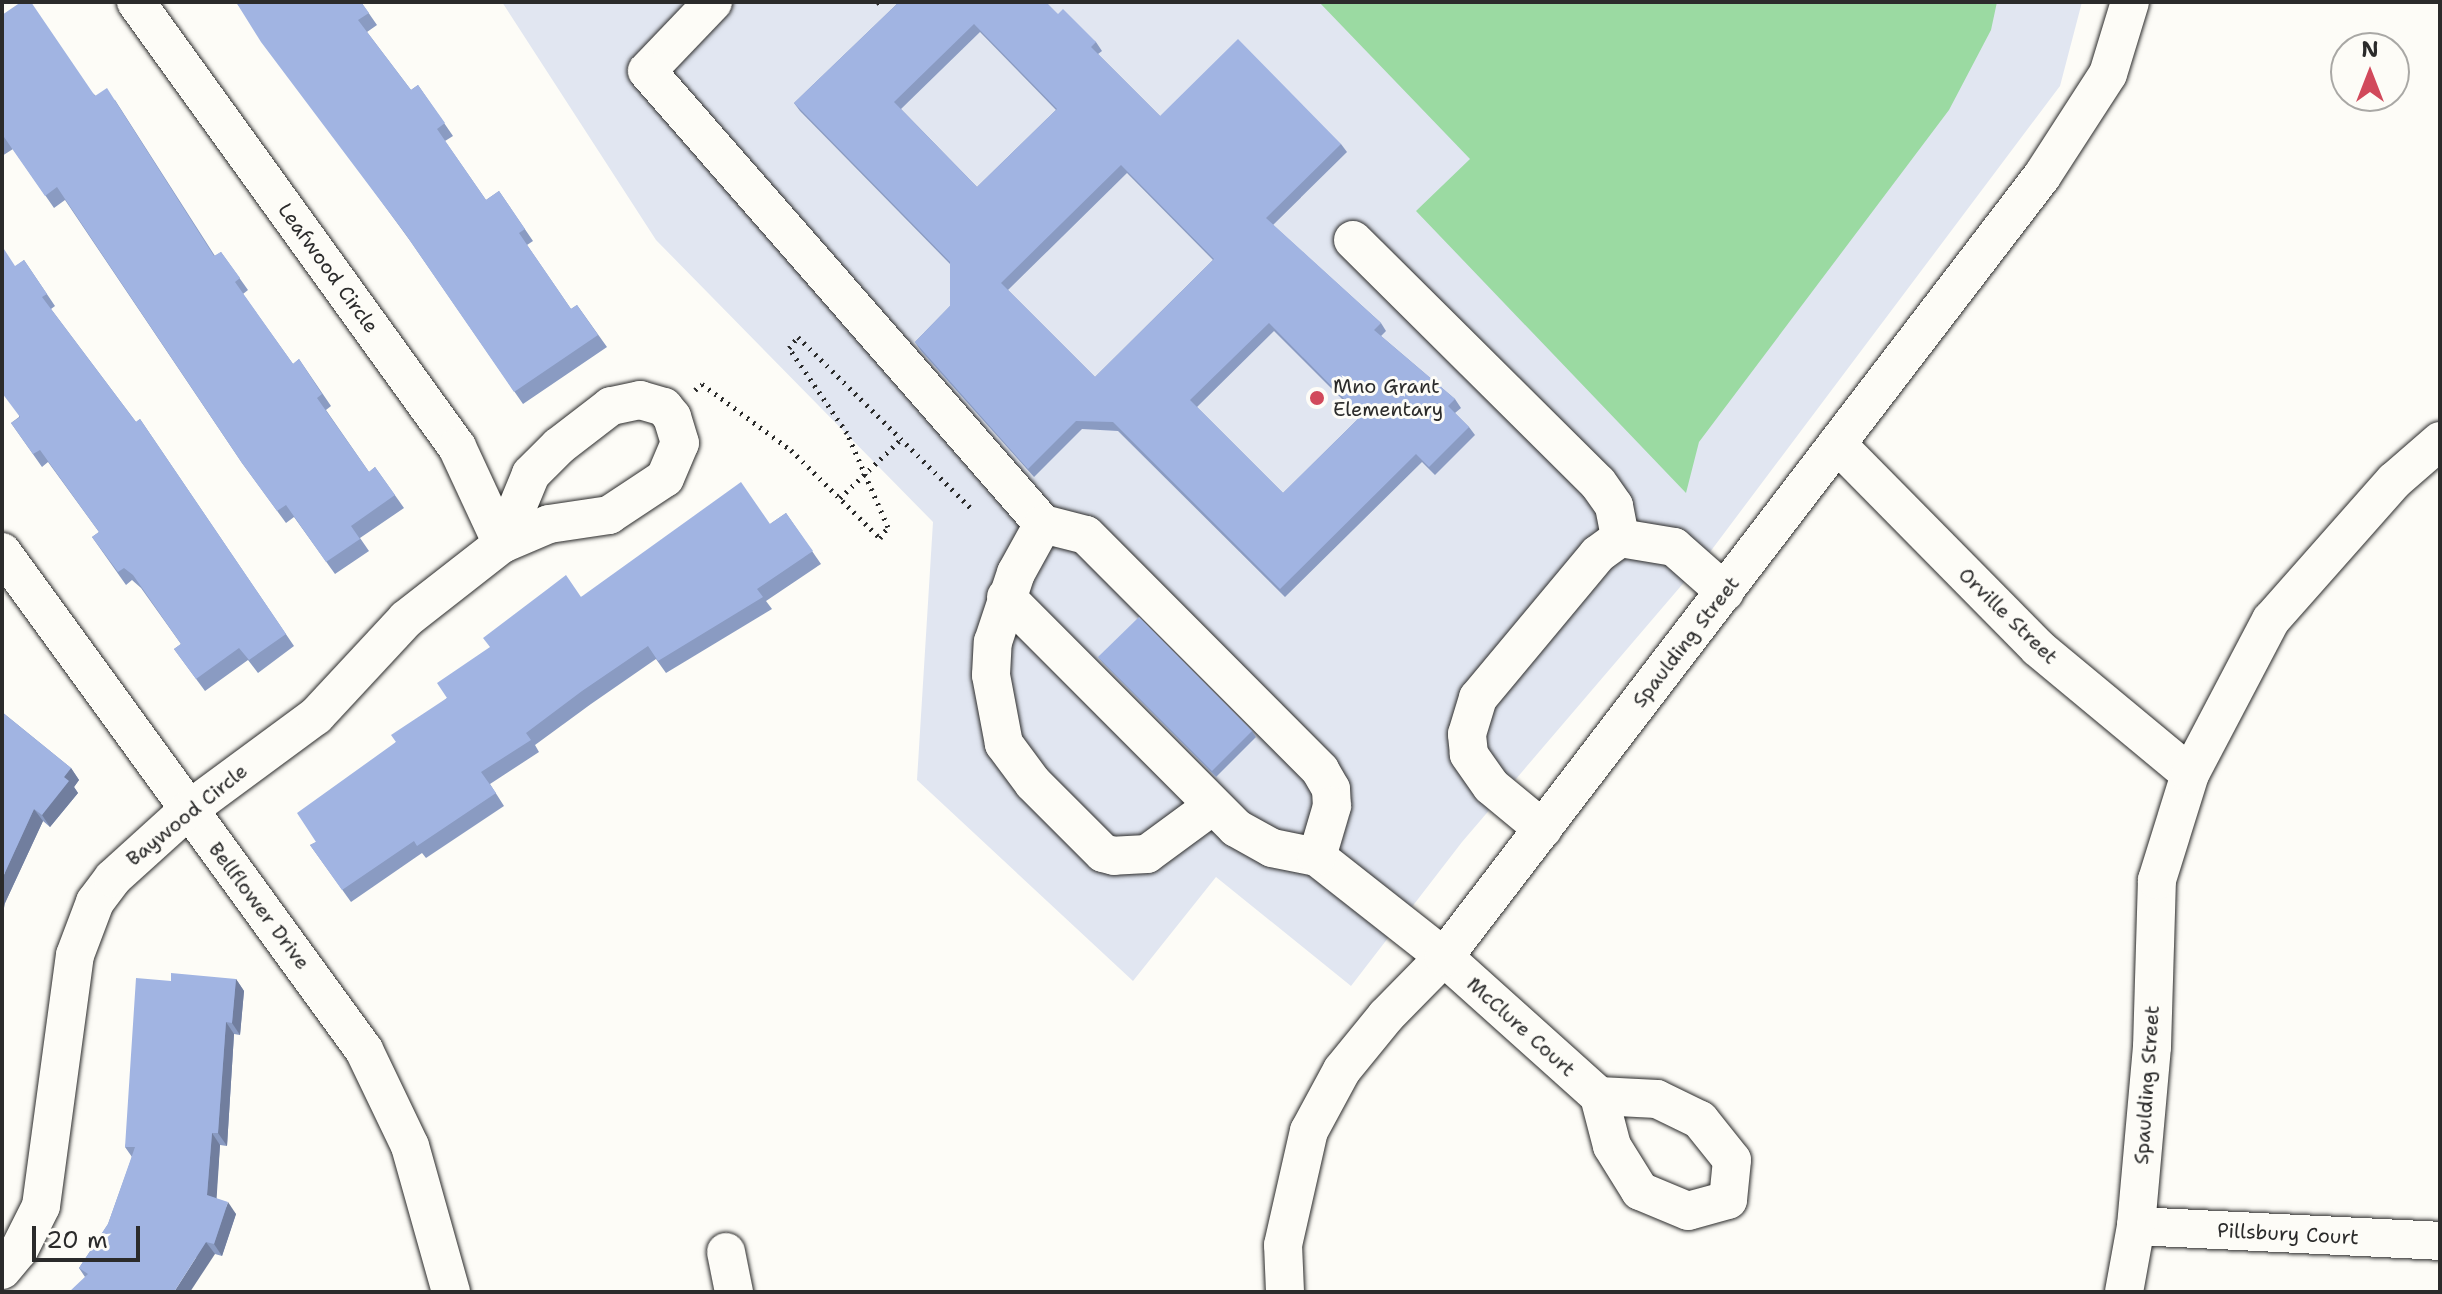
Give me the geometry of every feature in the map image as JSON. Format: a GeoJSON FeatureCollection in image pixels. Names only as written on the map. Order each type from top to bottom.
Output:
{"type":"FeatureCollection","features":[{"type":"Feature","properties":{"kind":"street","name":"Leafwood Circle"},"geometry":{"type":"LineString","coordinates":[[136,2],[457,447],[502,544]]}},
{"type":"Feature","properties":{"kind":"street"},"geometry":{"type":"LineString","coordinates":[[713,2],[647,71],[1043,524],[1086,535],[1320,770],[1331,789],[1332,806],[1317,857],[1290,854],[1251,839],[1211,807],[1006,597]]}},
{"type":"Feature","properties":{"kind":"street","name":"Spaulding Street"},"geometry":{"type":"LineString","coordinates":[[1285,1292],[1283,1245],[1309,1131],[1342,1070],[1386,1016],[1444,957],[2042,176],[2108,74],[2130,2]]}},
{"type":"Feature","properties":{"kind":"street"},"geometry":{"type":"LineString","coordinates":[[1353,240],[1598,483],[1614,506],[1620,538]]}},
{"type":"Feature","properties":{"kind":"street","name":"Baywood Circle"},"geometry":{"type":"LineString","coordinates":[[2,1270],[19,1250],[41,1206],[70,982],[83,928],[113,878],[187,811],[316,716],[406,619],[502,544],[549,524],[609,515],[665,478],[680,443],[672,417],[664,407],[640,400],[611,406],[559,446],[531,474],[502,544]]}},
{"type":"Feature","properties":{"kind":"street","name":"Spaulding Street"},"geometry":{"type":"LineString","coordinates":[[2124,1292],[2136,1226],[2152,1047],[2157,880],[2190,774],[2271,620],[2394,481],[2440,441]]}},
{"type":"Feature","properties":{"kind":"street","name":"Orville Street"},"geometry":{"type":"LineString","coordinates":[[1837,444],[2038,648],[2190,774]]}},
{"type":"Feature","properties":{"kind":"street"},"geometry":{"type":"LineString","coordinates":[[1043,524],[1006,597],[993,642],[996,713],[1004,744],[1033,783],[1103,853],[1114,856],[1147,854],[1211,807]]}},
{"type":"Feature","properties":{"kind":"street"},"geometry":{"type":"LineString","coordinates":[[1543,829],[1477,768],[1469,754],[1470,717],[1478,698],[1598,554],[1620,538],[1674,547],[1725,592]]}},
{"type":"Feature","properties":{"kind":"street","name":"Bellflower Drive"},"geometry":{"type":"LineString","coordinates":[[2,552],[187,811],[327,996],[387,1090],[424,1184],[451,1292]]}},
{"type":"Feature","properties":{"kind":"street","name":"McClure Court"},"geometry":{"type":"LineString","coordinates":[[1317,857],[1444,957],[1599,1096]]}},
{"type":"Feature","properties":{"kind":"street","name":"Pillsbury Court"},"geometry":{"type":"LineString","coordinates":[[2136,1226],[2440,1241]]}},
{"type":"Feature","properties":{"kind":"street"},"geometry":{"type":"LineString","coordinates":[[726,1252],[734,1292]]}},
{"type":"Feature","properties":{"kind":"path"},"geometry":{"type":"LineString","coordinates":[[693,393],[702,384],[791,450],[880,538],[888,527],[847,433],[789,348],[798,337],[973,510]]}},
{"type":"Feature","properties":{"kind":"path"},"geometry":{"type":"LineString","coordinates":[[840,498],[901,439]]}},
{"type":"Feature","properties":{"kind":"shaded area","name":"Mno Grant Elementary"},"geometry":{"type":"Polygon","coordinates":[[[502,2],[2082,2],[2060,86],[1710,552],[1462,842],[1351,986],[1216,877],[1133,981],[917,780],[933,522],[656,240],[502,2]]]}},
{"type":"Feature","properties":{"kind":"green space"},"geometry":{"type":"Polygon","coordinates":[[[1319,2],[1997,2],[1991,30],[1949,110],[1699,442],[1686,493],[1416,211],[1470,159],[1319,2]]]}},
{"type":"Feature","properties":{"kind":"building"},"geometry":{"type":"Polygon","coordinates":[[[21,2],[31,2],[95,96],[107,88],[214,256],[221,252],[240,278],[235,282],[293,364],[299,359],[322,394],[317,398],[369,472],[375,467],[395,495],[351,526],[360,539],[326,562],[286,505],[277,511],[242,463],[57,187],[45,196],[2,138],[2,15],[21,2]]]}},
{"type":"Feature","properties":{"kind":"building"},"geometry":{"type":"Polygon","coordinates":[[[236,2],[361,2],[369,13],[358,20],[411,90],[418,85],[445,123],[437,129],[486,200],[499,191],[525,229],[519,233],[571,309],[577,305],[598,335],[514,392],[404,232],[261,42],[236,2]]]}},
{"type":"Feature","properties":{"kind":"building"},"geometry":{"type":"Polygon","coordinates":[[[899,2],[1046,2],[1058,14],[1063,9],[1096,42],[1091,47],[1160,116],[1238,39],[1341,144],[1266,218],[1381,323],[1374,330],[1455,399],[1448,406],[1469,427],[1429,467],[1416,454],[1280,589],[1113,422],[1076,421],[1028,469],[915,342],[950,306],[950,262],[794,103],[899,2]],[[974,24],[894,102],[977,187],[1057,109],[974,24]],[[1121,165],[1001,283],[1095,377],[1214,259],[1121,165]],[[1269,323],[1190,400],[1283,493],[1361,416],[1269,323]]]}},
{"type":"Feature","properties":{"kind":"building"},"geometry":{"type":"Polygon","coordinates":[[[2,246],[15,266],[24,260],[47,294],[42,297],[136,422],[140,419],[286,634],[249,660],[239,648],[196,679],[174,649],[181,644],[133,575],[124,568],[118,572],[92,537],[99,532],[40,450],[33,454],[11,423],[20,417],[2,393],[2,246]]]}},
{"type":"Feature","properties":{"kind":"building"},"geometry":{"type":"Polygon","coordinates":[[[741,482],[770,524],[786,513],[813,551],[757,589],[763,597],[658,661],[648,646],[582,691],[526,733],[531,740],[481,772],[496,793],[417,846],[414,841],[342,890],[310,845],[316,842],[297,813],[396,742],[391,735],[447,698],[437,683],[490,647],[483,638],[566,575],[581,597],[741,482]]]}},
{"type":"Feature","properties":{"kind":"building"},"geometry":{"type":"Polygon","coordinates":[[[1139,617],[1252,731],[1212,771],[1098,657],[1139,617]]]}},
{"type":"Feature","properties":{"kind":"building"},"geometry":{"type":"Polygon","coordinates":[[[2,712],[71,768],[64,777],[69,781],[42,815],[34,809],[2,879],[2,712]]]}},
{"type":"Feature","properties":{"kind":"building"},"geometry":{"type":"Polygon","coordinates":[[[171,973],[236,979],[232,1023],[226,1022],[218,1133],[212,1133],[207,1195],[228,1202],[214,1244],[206,1242],[174,1292],[69,1292],[88,1274],[79,1268],[108,1224],[135,1147],[125,1147],[136,978],[171,981],[171,973]]]}},
{"type":"Feature","properties":{"kind":"place","name":"Mno Grant Elementary"},"geometry":{"type":"Point","coordinates":[1317,398]}}]}
